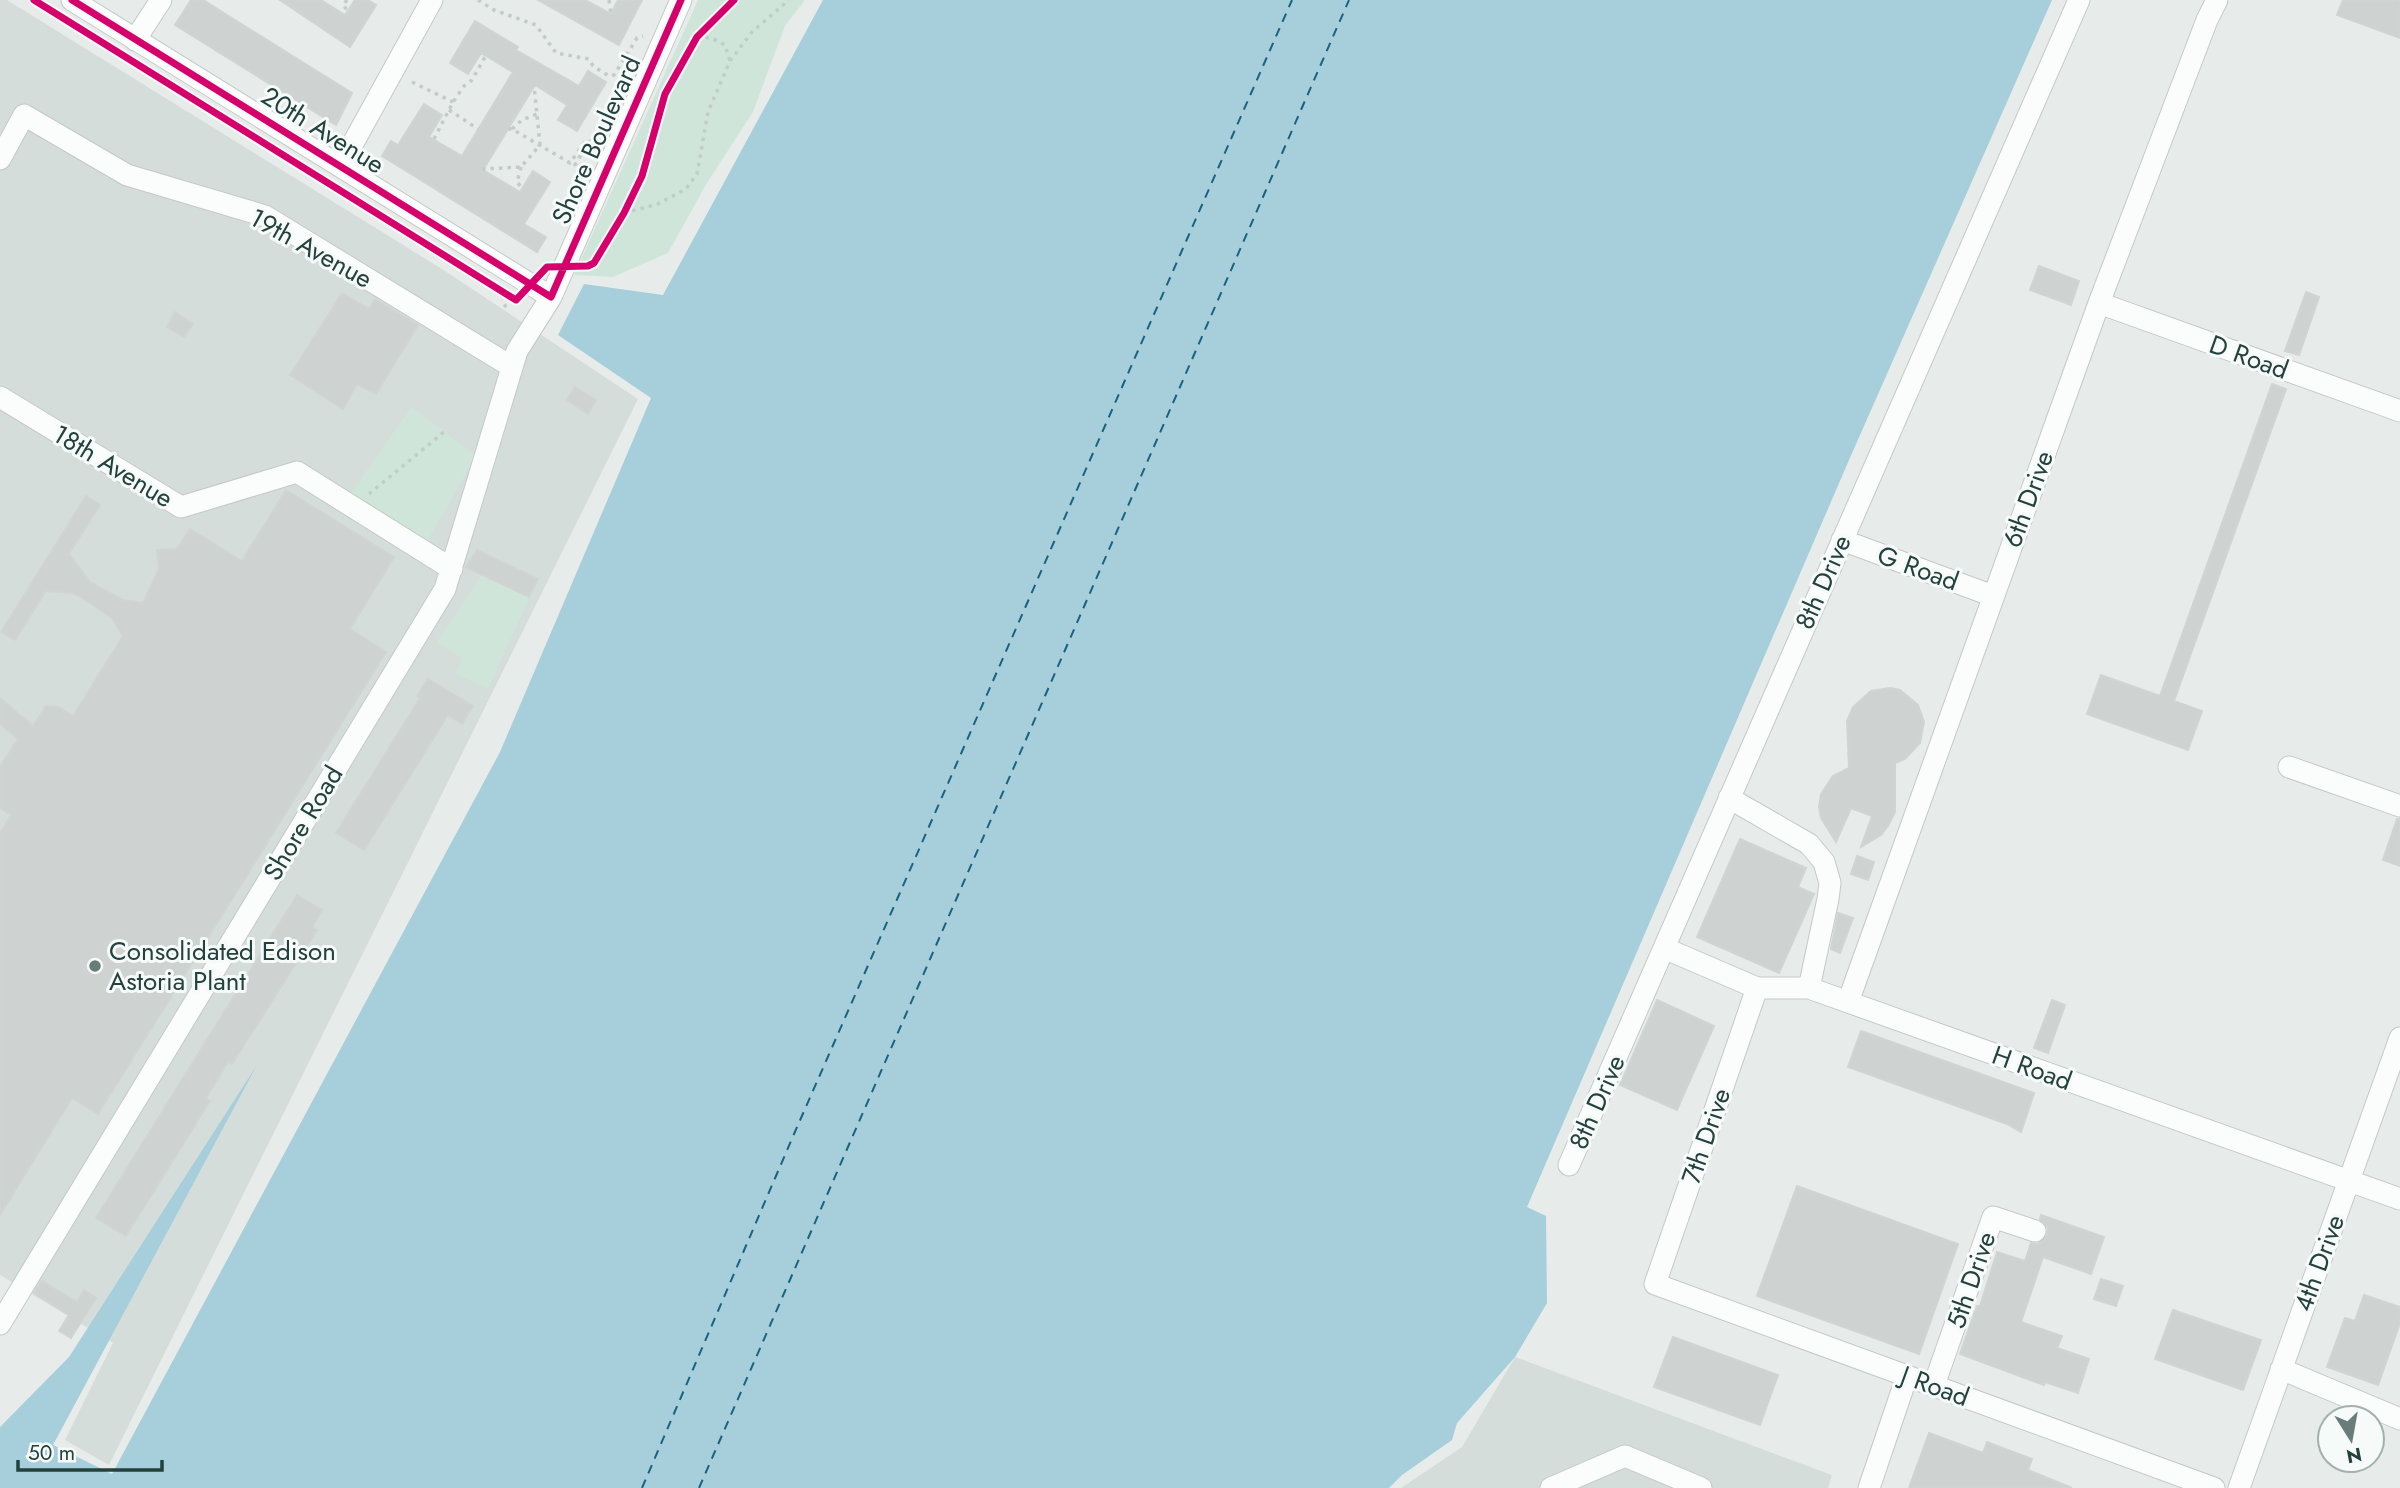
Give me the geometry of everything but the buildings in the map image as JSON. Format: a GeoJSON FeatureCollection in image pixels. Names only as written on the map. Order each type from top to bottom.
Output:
{"type":"FeatureCollection","features":[{"type":"Feature","properties":{"kind":"street","name":"20th Avenue"},"geometry":{"type":"LineString","coordinates":[[72,0],[551,297]]}},
{"type":"Feature","properties":{"kind":"street"},"geometry":{"type":"LineString","coordinates":[[135,40],[160,0]]}},
{"type":"Feature","properties":{"kind":"street"},"geometry":{"type":"LineString","coordinates":[[341,165],[432,0]]}},
{"type":"Feature","properties":{"kind":"street","name":"Shore Boulevard"},"geometry":{"type":"LineString","coordinates":[[551,297],[681,0]]}},
{"type":"Feature","properties":{"kind":"street","name":"8th Drive"},"geometry":{"type":"LineString","coordinates":[[1569,1165],[2079,0]]}},
{"type":"Feature","properties":{"kind":"street","name":"6th Drive"},"geometry":{"type":"LineString","coordinates":[[1848,1002],[2098,303],[2217,0]]}},
{"type":"Feature","properties":{"kind":"street","name":"19th Avenue"},"geometry":{"type":"LineString","coordinates":[[0,159],[24,115],[127,174],[265,216],[512,367]]}},
{"type":"Feature","properties":{"kind":"street","name":"Shore Road"},"geometry":{"type":"LineString","coordinates":[[0,1324],[444,589],[517,351],[551,297]]}},
{"type":"Feature","properties":{"kind":"street","name":"D Road"},"geometry":{"type":"LineString","coordinates":[[2098,303],[2400,411]]}},
{"type":"Feature","properties":{"kind":"street","name":"18th Avenue"},"geometry":{"type":"LineString","coordinates":[[0,397],[181,507],[297,472],[452,569]]}},
{"type":"Feature","properties":{"kind":"street","name":"G Road"},"geometry":{"type":"LineString","coordinates":[[1842,540],[1993,596]]}},
{"type":"Feature","properties":{"kind":"street"},"geometry":{"type":"LineString","coordinates":[[2289,767],[2400,806]]}},
{"type":"Feature","properties":{"kind":"street"},"geometry":{"type":"LineString","coordinates":[[1730,798],[1809,844],[1824,862],[1830,883],[1828,899],[1808,988]]}},
{"type":"Feature","properties":{"kind":"street","name":"H Road"},"geometry":{"type":"LineString","coordinates":[[1664,948],[1757,988],[1808,988],[2400,1199]]}},
{"type":"Feature","properties":{"kind":"street","name":"7th Drive"},"geometry":{"type":"LineString","coordinates":[[1655,1284],[1757,988]]}},
{"type":"Feature","properties":{"kind":"street","name":"4th Drive"},"geometry":{"type":"LineString","coordinates":[[2239,1488],[2400,1038]]}},
{"type":"Feature","properties":{"kind":"street","name":"5th Drive"},"geometry":{"type":"LineString","coordinates":[[1934,1385],[1993,1217],[2035,1231]]}},
{"type":"Feature","properties":{"kind":"street","name":"J Road"},"geometry":{"type":"LineString","coordinates":[[1655,1284],[2214,1488]]}},
{"type":"Feature","properties":{"kind":"street"},"geometry":{"type":"LineString","coordinates":[[2281,1369],[2400,1419]]}},
{"type":"Feature","properties":{"kind":"street"},"geometry":{"type":"LineString","coordinates":[[1869,1488],[1907,1376]]}},
{"type":"Feature","properties":{"kind":"street"},"geometry":{"type":"LineString","coordinates":[[1551,1488],[1625,1456],[1701,1488]]}},
{"type":"Feature","properties":{"kind":"path"},"geometry":{"type":"LineString","coordinates":[[347,0],[343,5],[348,11]]}},
{"type":"Feature","properties":{"kind":"path"},"geometry":{"type":"LineString","coordinates":[[478,0],[494,10],[536,25],[556,53],[589,59],[593,66],[609,76],[614,75],[637,38],[648,35]]}},
{"type":"Feature","properties":{"kind":"path"},"geometry":{"type":"LineString","coordinates":[[609,0],[611,14]]}},
{"type":"Feature","properties":{"kind":"path"},"geometry":{"type":"LineString","coordinates":[[624,212],[658,204],[686,189],[697,174],[708,112],[730,61],[752,32],[789,0]]}},
{"type":"Feature","properties":{"kind":"path"},"geometry":{"type":"LineString","coordinates":[[691,48],[705,27]]}},
{"type":"Feature","properties":{"kind":"path"},"geometry":{"type":"LineString","coordinates":[[697,37],[712,38],[725,44],[730,61]]}},
{"type":"Feature","properties":{"kind":"path"},"geometry":{"type":"LineString","coordinates":[[433,139],[453,102],[464,86],[472,80],[486,55]]}},
{"type":"Feature","properties":{"kind":"path"},"geometry":{"type":"LineString","coordinates":[[412,82],[453,102]]}},
{"type":"Feature","properties":{"kind":"path"},"geometry":{"type":"LineString","coordinates":[[523,188],[517,182],[521,167],[540,145],[534,85]]}},
{"type":"Feature","properties":{"kind":"path"},"geometry":{"type":"LineString","coordinates":[[449,110],[478,129]]}},
{"type":"Feature","properties":{"kind":"path"},"geometry":{"type":"LineString","coordinates":[[537,113],[510,129],[585,171]]}},
{"type":"Feature","properties":{"kind":"path"},"geometry":{"type":"LineString","coordinates":[[586,140],[589,141],[572,164],[586,140]]}},
{"type":"Feature","properties":{"kind":"path"},"geometry":{"type":"LineString","coordinates":[[482,169],[521,167]]}},
{"type":"Feature","properties":{"kind":"path"},"geometry":{"type":"LineString","coordinates":[[618,223],[630,200]]}},
{"type":"Feature","properties":{"kind":"path"},"geometry":{"type":"LineString","coordinates":[[504,307],[529,283]]}},
{"type":"Feature","properties":{"kind":"path"},"geometry":{"type":"LineString","coordinates":[[362,500],[444,432]]}},
{"type":"Feature","properties":{"kind":"shaded area"},"geometry":{"type":"Polygon","coordinates":[[[0,0],[7,0],[442,269],[638,399],[109,1465],[65,1440],[113,1343],[0,1275],[0,0]]]}},
{"type":"Feature","properties":{"kind":"shaded area"},"geometry":{"type":"Polygon","coordinates":[[[1515,1357],[1832,1475],[1828,1488],[1401,1488],[1462,1447],[1515,1357]]]}},
{"type":"Feature","properties":{"kind":"green space"},"geometry":{"type":"Polygon","coordinates":[[[698,0],[805,0],[785,26],[753,112],[707,183],[668,253],[613,277],[574,275],[698,0]]]}},
{"type":"Feature","properties":{"kind":"green space"},"geometry":{"type":"Polygon","coordinates":[[[412,407],[476,456],[427,541],[351,493],[412,407]]]}},
{"type":"Feature","properties":{"kind":"green space"},"geometry":{"type":"Polygon","coordinates":[[[481,576],[530,596],[488,689],[456,674],[462,658],[437,642],[481,576]]]}},
{"type":"Feature","properties":{"kind":"water"},"geometry":{"type":"Polygon","coordinates":[[[823,0],[2052,0],[1849,460],[1527,1207],[1546,1216],[1547,1303],[1515,1357],[1457,1423],[1452,1440],[1402,1475],[1389,1488],[0,1488],[0,1427],[69,1357],[257,1065],[53,1445],[112,1474],[500,752],[651,398],[558,335],[584,284],[663,295],[823,0]]]}},
{"type":"Feature","properties":{"kind":"ferry route"},"geometry":{"type":"LineString","coordinates":[[642,1488],[794,1134],[1292,0]]}},
{"type":"Feature","properties":{"kind":"ferry route"},"geometry":{"type":"LineString","coordinates":[[699,1488],[1349,0]]}},
{"type":"Feature","properties":{"kind":"cycle path"},"geometry":{"type":"LineString","coordinates":[[34,0],[516,300],[547,267],[588,266],[594,263],[624,213],[642,176],[665,94],[697,37],[734,0]]}},
{"type":"Feature","properties":{"kind":"cycle path"},"geometry":{"type":"LineString","coordinates":[[72,0],[551,297],[681,0]]}},
{"type":"Feature","properties":{"kind":"place","name":"Consolidated Edison Astoria Plant"},"geometry":{"type":"Point","coordinates":[95,966]}}]}
